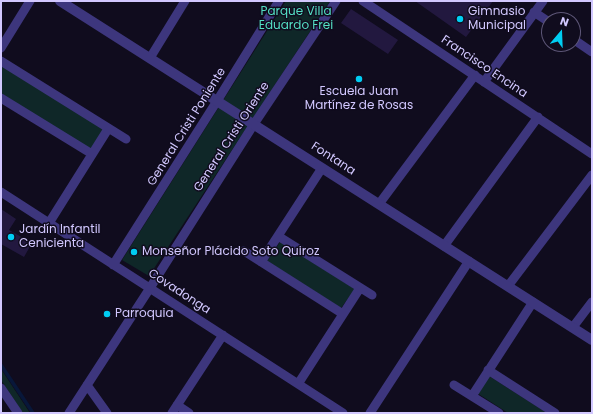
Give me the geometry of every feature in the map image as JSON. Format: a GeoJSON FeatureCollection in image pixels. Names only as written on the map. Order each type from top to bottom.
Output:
{"type":"FeatureCollection","features":[{"type":"Feature","properties":{"kind":"street"},"geometry":{"type":"LineString","coordinates":[[1,48],[30,1]]}},
{"type":"Feature","properties":{"kind":"street","name":"Fontana"},"geometry":{"type":"LineString","coordinates":[[60,1],[592,340]]}},
{"type":"Feature","properties":{"kind":"street"},"geometry":{"type":"LineString","coordinates":[[150,58],[185,1]]}},
{"type":"Feature","properties":{"kind":"street","name":"General Cristi Poniente"},"geometry":{"type":"LineString","coordinates":[[114,265],[279,1]]}},
{"type":"Feature","properties":{"kind":"street","name":"General Cristi Oriente"},"geometry":{"type":"LineString","coordinates":[[69,413],[254,124],[336,1]]}},
{"type":"Feature","properties":{"kind":"street","name":"Francisco Encina"},"geometry":{"type":"LineString","coordinates":[[363,1],[592,154]]}},
{"type":"Feature","properties":{"kind":"street"},"geometry":{"type":"LineString","coordinates":[[484,82],[543,1]]}},
{"type":"Feature","properties":{"kind":"street"},"geometry":{"type":"LineString","coordinates":[[534,12],[541,17]]}},
{"type":"Feature","properties":{"kind":"street"},"geometry":{"type":"LineString","coordinates":[[581,44],[592,52]]}},
{"type":"Feature","properties":{"kind":"street"},"geometry":{"type":"LineString","coordinates":[[1,61],[126,139]]}},
{"type":"Feature","properties":{"kind":"street"},"geometry":{"type":"LineString","coordinates":[[379,204],[475,75]]}},
{"type":"Feature","properties":{"kind":"street"},"geometry":{"type":"LineString","coordinates":[[1,98],[92,154]]}},
{"type":"Feature","properties":{"kind":"street"},"geometry":{"type":"LineString","coordinates":[[444,246],[538,118]]}},
{"type":"Feature","properties":{"kind":"street"},"geometry":{"type":"LineString","coordinates":[[49,223],[108,129]]}},
{"type":"Feature","properties":{"kind":"street"},"geometry":{"type":"LineString","coordinates":[[261,262],[322,168]]}},
{"type":"Feature","properties":{"kind":"street"},"geometry":{"type":"LineString","coordinates":[[508,286],[592,174]]}},
{"type":"Feature","properties":{"kind":"street","name":"Covadonga"},"geometry":{"type":"LineString","coordinates":[[1,192],[343,413]]}},
{"type":"Feature","properties":{"kind":"street"},"geometry":{"type":"LineString","coordinates":[[278,236],[372,296]]}},
{"type":"Feature","properties":{"kind":"street"},"geometry":{"type":"LineString","coordinates":[[244,251],[343,314]]}},
{"type":"Feature","properties":{"kind":"street"},"geometry":{"type":"LineString","coordinates":[[370,413],[469,261]]}},
{"type":"Feature","properties":{"kind":"street"},"geometry":{"type":"LineString","coordinates":[[298,384],[360,288]]}},
{"type":"Feature","properties":{"kind":"street"},"geometry":{"type":"LineString","coordinates":[[472,396],[533,302]]}},
{"type":"Feature","properties":{"kind":"street"},"geometry":{"type":"LineString","coordinates":[[573,327],[592,302]]}},
{"type":"Feature","properties":{"kind":"street"},"geometry":{"type":"LineString","coordinates":[[189,413],[174,409],[223,335]]}},
{"type":"Feature","properties":{"kind":"street"},"geometry":{"type":"LineString","coordinates":[[488,370],[555,413]]}},
{"type":"Feature","properties":{"kind":"street"},"geometry":{"type":"LineString","coordinates":[[87,385],[107,413]]}},
{"type":"Feature","properties":{"kind":"street"},"geometry":{"type":"LineString","coordinates":[[454,385],[499,413]]}},
{"type":"Feature","properties":{"kind":"street"},"geometry":{"type":"LineString","coordinates":[[1,388],[18,413]]}},
{"type":"Feature","properties":{"kind":"green space","name":"Parque Villa Eduardo Frei"},"geometry":{"type":"Polygon","coordinates":[[[286,1],[330,1],[149,276],[122,260],[286,1]]]}},
{"type":"Feature","properties":{"kind":"green space"},"geometry":{"type":"Polygon","coordinates":[[[1,65],[105,129],[91,151],[1,93],[1,65]]]}},
{"type":"Feature","properties":{"kind":"green space"},"geometry":{"type":"Polygon","coordinates":[[[280,242],[355,289],[341,308],[267,261],[280,242]]]}},
{"type":"Feature","properties":{"kind":"green space"},"geometry":{"type":"Polygon","coordinates":[[[1,369],[30,413],[23,413],[1,380],[1,369]]]}},
{"type":"Feature","properties":{"kind":"green space"},"geometry":{"type":"Polygon","coordinates":[[[489,376],[547,413],[508,413],[477,393],[489,376]]]}},
{"type":"Feature","properties":{"kind":"building","name":"Gimnasio Municipal"},"geometry":{"type":"Polygon","coordinates":[[[415,1],[493,1],[466,37],[415,1]]]}},
{"type":"Feature","properties":{"kind":"building"},"geometry":{"type":"Polygon","coordinates":[[[351,9],[398,40],[388,54],[341,23],[351,9]]]}},
{"type":"Feature","properties":{"kind":"building","name":"Jardín Infantil Cenicienta"},"geometry":{"type":"Polygon","coordinates":[[[1,209],[16,219],[9,230],[32,243],[24,257],[1,244],[1,209]]]}},
{"type":"Feature","properties":{"kind":"waterway"},"geometry":{"type":"LineString","coordinates":[[1,365],[33,413]]}},
{"type":"Feature","properties":{"kind":"place","name":"Gimnasio Municipal"},"geometry":{"type":"Point","coordinates":[460,19]}},
{"type":"Feature","properties":{"kind":"place","name":"Escuela Juan Martínez de Rosas"},"geometry":{"type":"Point","coordinates":[359,79]}},
{"type":"Feature","properties":{"kind":"place","name":"Jardín Infantil Cenicienta"},"geometry":{"type":"Point","coordinates":[11,237]}},
{"type":"Feature","properties":{"kind":"place","name":"Monseñor Plácido Soto Quiroz"},"geometry":{"type":"Point","coordinates":[134,252]}},
{"type":"Feature","properties":{"kind":"place","name":"Parroquia"},"geometry":{"type":"Point","coordinates":[107,314]}}]}
